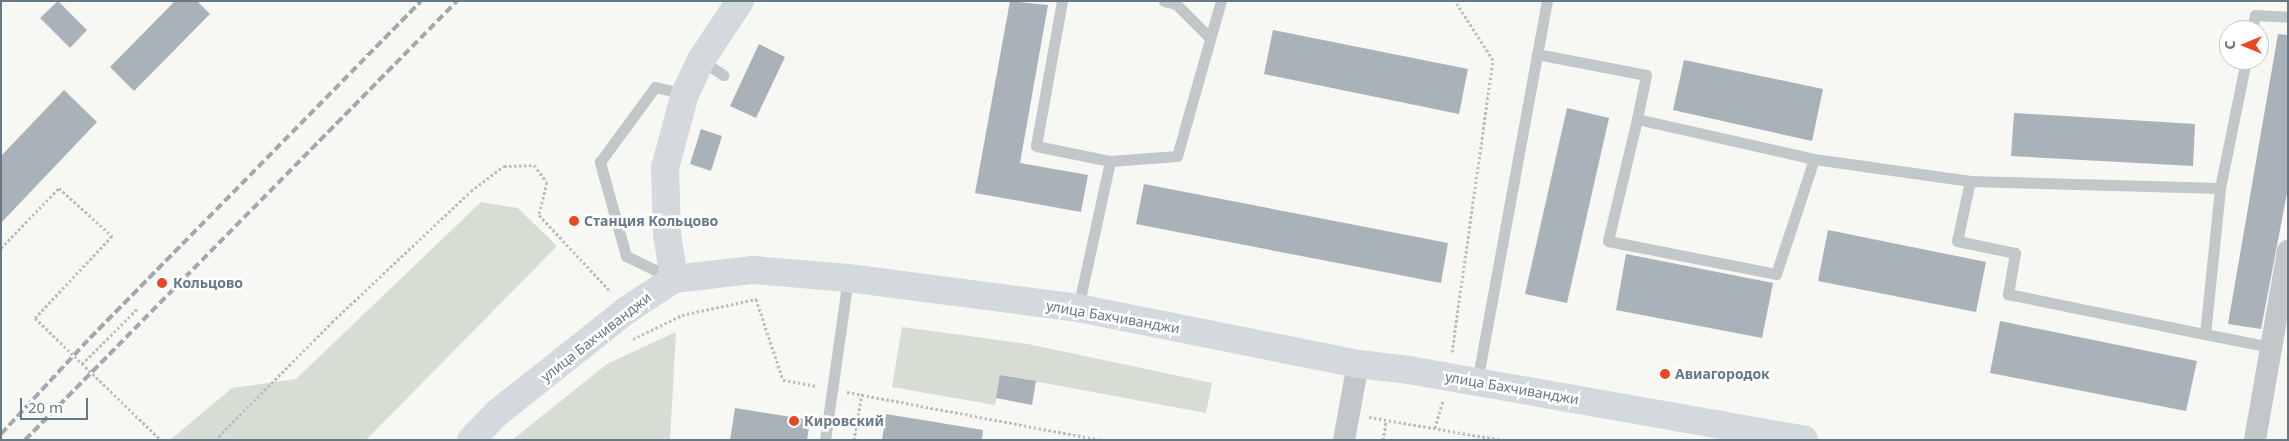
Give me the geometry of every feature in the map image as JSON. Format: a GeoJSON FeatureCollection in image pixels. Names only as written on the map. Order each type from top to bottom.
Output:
{"type":"FeatureCollection","features":[{"type":"Feature","properties":{"kind":"main road"},"geometry":{"type":"LineString","coordinates":[[674,279],[667,234],[665,168],[686,94],[712,68],[740,1]]}},
{"type":"Feature","properties":{"kind":"main road","name":"улица Бахчиванджи"},"geometry":{"type":"LineString","coordinates":[[472,440],[497,413],[627,310],[674,279],[753,270],[848,278],[1078,308],[1358,364],[1477,382],[1765,437],[1804,440]]}},
{"type":"Feature","properties":{"kind":"street"},"geometry":{"type":"LineString","coordinates":[[2255,440],[2288,251]]}},
{"type":"Feature","properties":{"kind":"street"},"geometry":{"type":"LineString","coordinates":[[1344,440],[1358,364]]}},
{"type":"Feature","properties":{"kind":"lane"},"geometry":{"type":"LineString","coordinates":[[1062,1],[1036,146],[1110,161],[1177,156],[1221,1]]}},
{"type":"Feature","properties":{"kind":"lane"},"geometry":{"type":"LineString","coordinates":[[1164,1],[1176,4],[1210,38]]}},
{"type":"Feature","properties":{"kind":"lane"},"geometry":{"type":"LineString","coordinates":[[1477,382],[1547,1]]}},
{"type":"Feature","properties":{"kind":"lane"},"geometry":{"type":"LineString","coordinates":[[2253,20],[2254,15],[2288,17]]}},
{"type":"Feature","properties":{"kind":"lane"},"geometry":{"type":"LineString","coordinates":[[1537,54],[1646,75],[1608,241],[1776,274],[1814,159]]}},
{"type":"Feature","properties":{"kind":"lane"},"geometry":{"type":"LineString","coordinates":[[2205,334],[2220,188],[2244,70]]}},
{"type":"Feature","properties":{"kind":"lane"},"geometry":{"type":"LineString","coordinates":[[674,279],[626,256],[600,162],[655,87],[686,94]]}},
{"type":"Feature","properties":{"kind":"lane"},"geometry":{"type":"LineString","coordinates":[[1637,119],[1814,159],[1970,181],[2220,188]]}},
{"type":"Feature","properties":{"kind":"lane"},"geometry":{"type":"LineString","coordinates":[[1078,308],[1110,161]]}},
{"type":"Feature","properties":{"kind":"lane"},"geometry":{"type":"LineString","coordinates":[[1970,181],[1957,241],[2015,252],[2008,294],[2270,347]]}},
{"type":"Feature","properties":{"kind":"lane"},"geometry":{"type":"LineString","coordinates":[[825,440],[848,278]]}},
{"type":"Feature","properties":{"kind":"path"},"geometry":{"type":"LineString","coordinates":[[1435,428],[1448,378],[1493,60],[1457,4]]}},
{"type":"Feature","properties":{"kind":"path"},"geometry":{"type":"LineString","coordinates":[[215,440],[332,322],[471,191],[504,166],[534,165],[547,182],[539,215],[627,310],[652,330]]}},
{"type":"Feature","properties":{"kind":"path"},"geometry":{"type":"LineString","coordinates":[[1,248],[59,188],[112,236],[35,318],[161,440]]}},
{"type":"Feature","properties":{"kind":"path"},"geometry":{"type":"LineString","coordinates":[[628,341],[682,316],[756,299],[784,380],[1102,440]]}},
{"type":"Feature","properties":{"kind":"path"},"geometry":{"type":"LineString","coordinates":[[82,364],[136,309]]}},
{"type":"Feature","properties":{"kind":"path"},"geometry":{"type":"LineString","coordinates":[[854,440],[862,394]]}},
{"type":"Feature","properties":{"kind":"path"},"geometry":{"type":"LineString","coordinates":[[1349,411],[1386,422],[1435,428],[1502,440]]}},
{"type":"Feature","properties":{"kind":"path"},"geometry":{"type":"LineString","coordinates":[[1383,440],[1386,422]]}},
{"type":"Feature","properties":{"kind":"path"},"geometry":{"type":"LineString","coordinates":[[220,436],[222,440]]}},
{"type":"Feature","properties":{"kind":"shaded area"},"geometry":{"type":"Polygon","coordinates":[[[481,202],[518,208],[557,246],[366,440],[170,440],[232,388],[296,379],[481,202]]]}},
{"type":"Feature","properties":{"kind":"shaded area"},"geometry":{"type":"Polygon","coordinates":[[[902,327],[1028,344],[1212,383],[1206,413],[1001,375],[995,405],[892,387],[902,327]]]}},
{"type":"Feature","properties":{"kind":"shaded area"},"geometry":{"type":"Polygon","coordinates":[[[676,332],[670,440],[512,440],[607,364],[676,332]]]}},
{"type":"Feature","properties":{"kind":"building"},"geometry":{"type":"Polygon","coordinates":[[[58,1],[87,30],[70,48],[40,18],[58,1]]]}},
{"type":"Feature","properties":{"kind":"building"},"geometry":{"type":"Polygon","coordinates":[[[175,1],[197,1],[210,14],[134,91],[110,67],[175,1]]]}},
{"type":"Feature","properties":{"kind":"building"},"geometry":{"type":"Polygon","coordinates":[[[1010,1],[1048,5],[1020,163],[1088,175],[1081,212],[975,193],[1010,1]]]}},
{"type":"Feature","properties":{"kind":"building"},"geometry":{"type":"Polygon","coordinates":[[[1273,30],[1468,69],[1459,114],[1264,74],[1273,30]]]}},
{"type":"Feature","properties":{"kind":"building"},"geometry":{"type":"Polygon","coordinates":[[[2278,34],[2288,35],[2288,188],[2261,329],[2228,324],[2278,34]]]}},
{"type":"Feature","properties":{"kind":"building"},"geometry":{"type":"Polygon","coordinates":[[[759,44],[785,57],[756,118],[730,106],[759,44]]]}},
{"type":"Feature","properties":{"kind":"building"},"geometry":{"type":"Polygon","coordinates":[[[1684,60],[1823,89],[1812,141],[1673,110],[1684,60]]]}},
{"type":"Feature","properties":{"kind":"building"},"geometry":{"type":"Polygon","coordinates":[[[64,90],[97,122],[1,223],[1,156],[64,90]]]}},
{"type":"Feature","properties":{"kind":"building"},"geometry":{"type":"Polygon","coordinates":[[[1567,108],[1609,118],[1567,303],[1525,294],[1567,108]]]}},
{"type":"Feature","properties":{"kind":"building"},"geometry":{"type":"Polygon","coordinates":[[[2014,113],[2195,124],[2193,166],[2011,156],[2014,113]]]}},
{"type":"Feature","properties":{"kind":"building"},"geometry":{"type":"Polygon","coordinates":[[[701,129],[722,136],[711,171],[690,164],[701,129]]]}},
{"type":"Feature","properties":{"kind":"building"},"geometry":{"type":"Polygon","coordinates":[[[1144,184],[1448,243],[1441,283],[1136,224],[1144,184]]]}},
{"type":"Feature","properties":{"kind":"building"},"geometry":{"type":"Polygon","coordinates":[[[1828,230],[1986,262],[1976,312],[1818,281],[1828,230]]]}},
{"type":"Feature","properties":{"kind":"building"},"geometry":{"type":"Polygon","coordinates":[[[1626,254],[1773,283],[1762,338],[1616,310],[1626,254]]]}},
{"type":"Feature","properties":{"kind":"building"},"geometry":{"type":"Polygon","coordinates":[[[2000,321],[2197,361],[2186,411],[1990,373],[2000,321]]]}},
{"type":"Feature","properties":{"kind":"building"},"geometry":{"type":"Polygon","coordinates":[[[1000,375],[1036,381],[1032,405],[996,398],[1000,375]]]}},
{"type":"Feature","properties":{"kind":"building"},"geometry":{"type":"Polygon","coordinates":[[[735,408],[810,420],[807,440],[730,440],[735,408]]]}},
{"type":"Feature","properties":{"kind":"building"},"geometry":{"type":"Polygon","coordinates":[[[886,414],[983,430],[982,440],[882,440],[886,414]]]}},
{"type":"Feature","properties":{"kind":"railway"},"geometry":{"type":"LineString","coordinates":[[1,434],[90,338],[421,1]]}},
{"type":"Feature","properties":{"kind":"railway"},"geometry":{"type":"LineString","coordinates":[[25,440],[457,1]]}},
{"type":"Feature","properties":{"kind":"place","name":"Станция Кольцово"},"geometry":{"type":"Point","coordinates":[574,221]}},
{"type":"Feature","properties":{"kind":"place","name":"Кольцово"},"geometry":{"type":"Point","coordinates":[162,283]}},
{"type":"Feature","properties":{"kind":"place","name":"Авиагородок"},"geometry":{"type":"Point","coordinates":[1665,374]}},
{"type":"Feature","properties":{"kind":"place","name":"Кировский"},"geometry":{"type":"Point","coordinates":[794,421]}}]}
